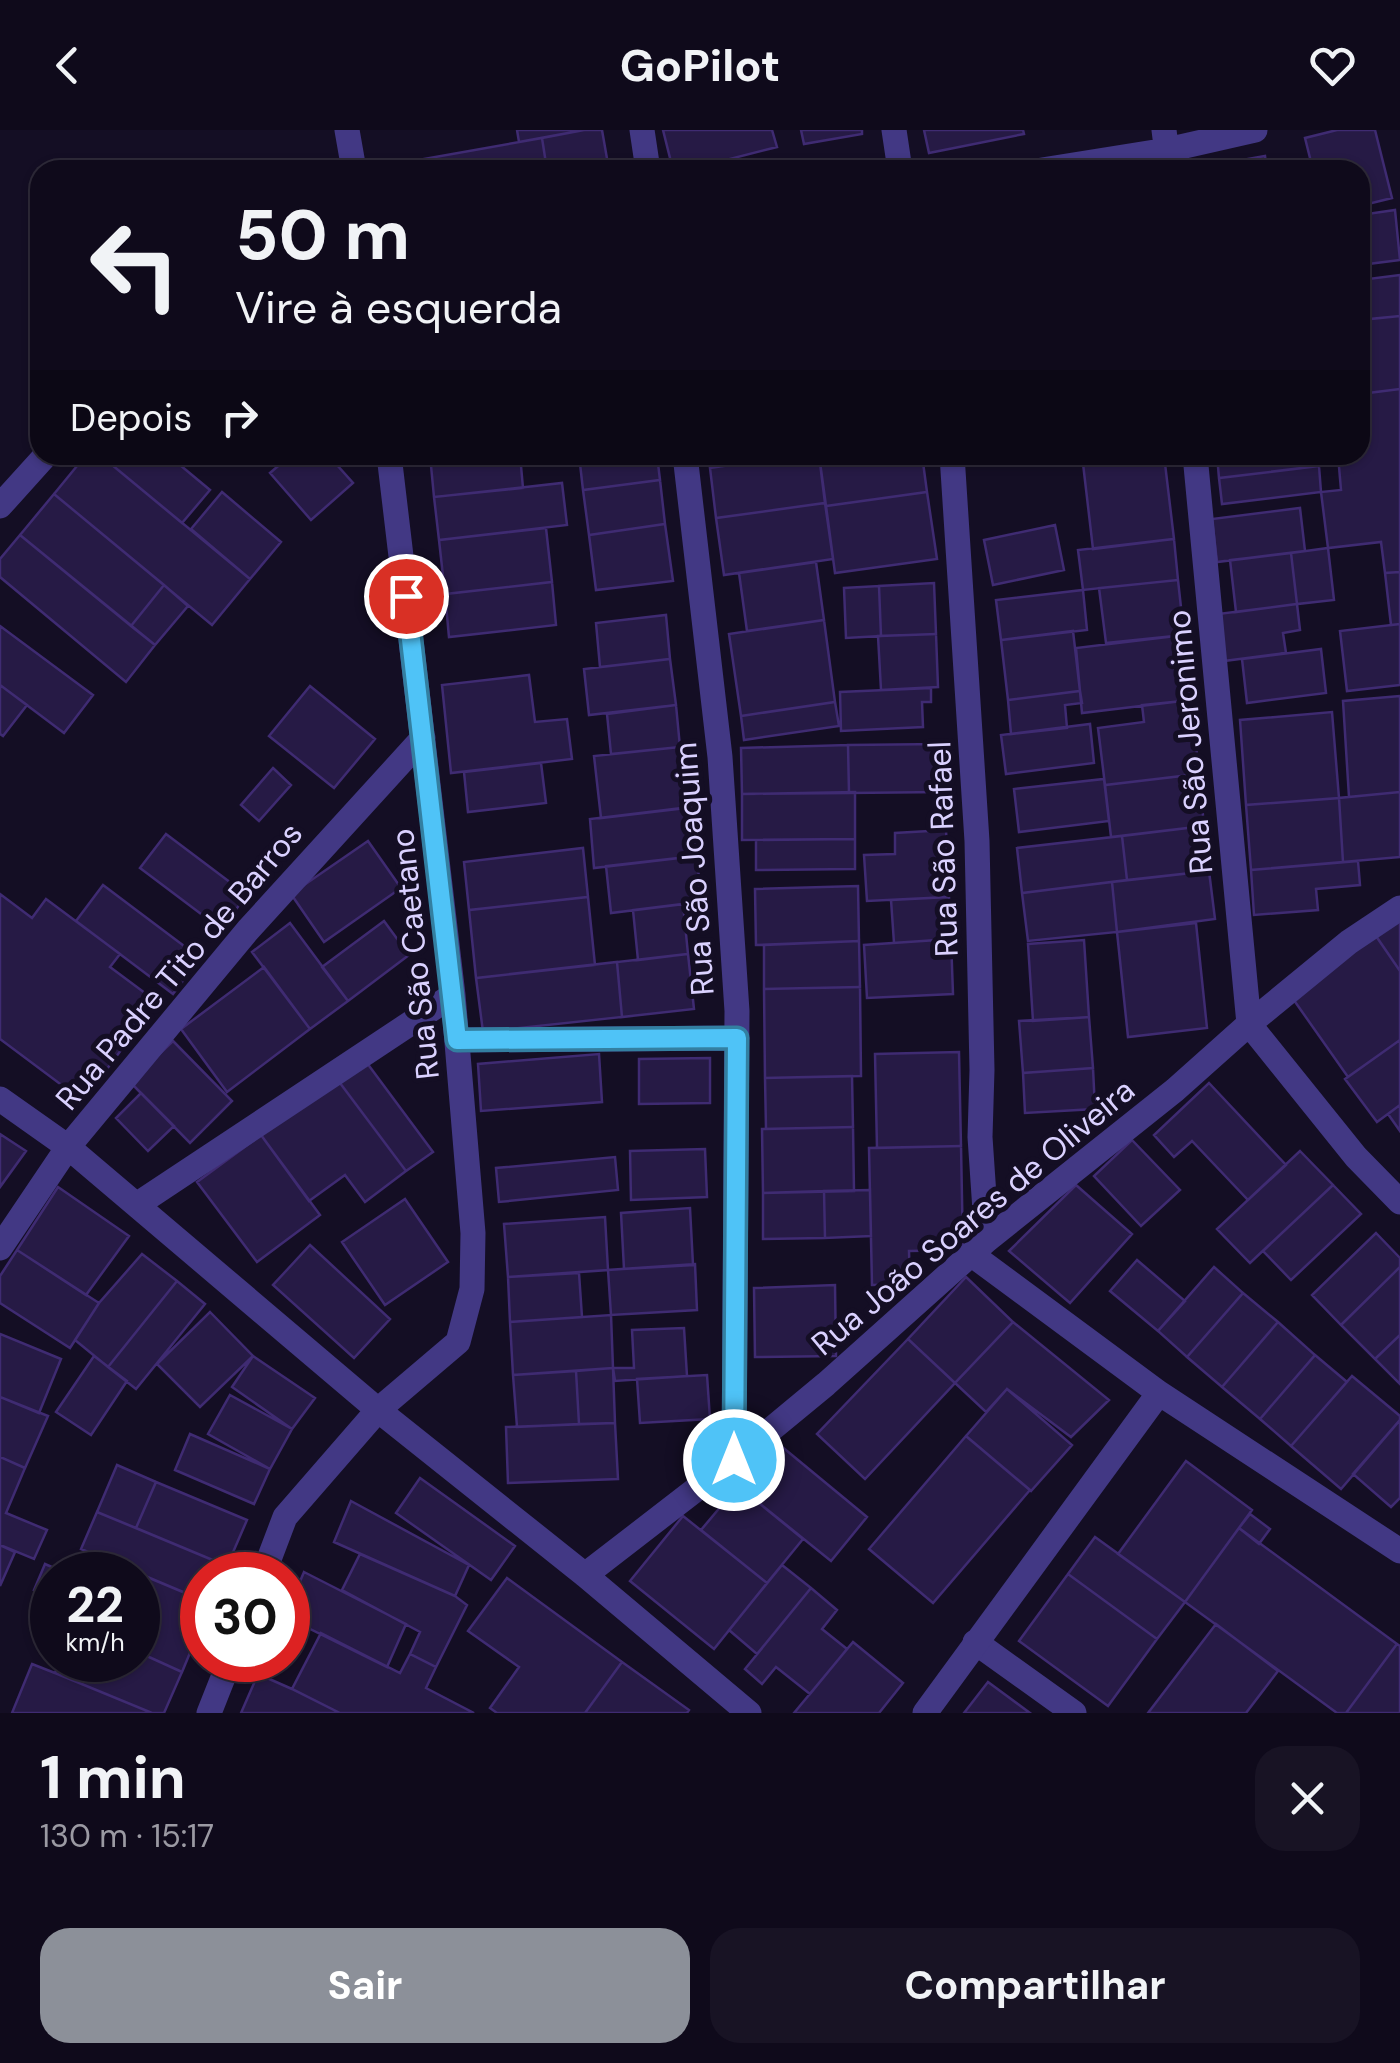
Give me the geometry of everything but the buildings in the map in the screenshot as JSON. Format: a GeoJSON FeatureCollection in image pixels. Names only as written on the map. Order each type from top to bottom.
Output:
{"type":"FeatureCollection","features":[{"type":"Feature","properties":{"kind":"street"},"geometry":{"type":"LineString","coordinates":[[642,130],[646,160]]}},
{"type":"Feature","properties":{"kind":"street"},"geometry":{"type":"LineString","coordinates":[[894,130],[898,160]]}},
{"type":"Feature","properties":{"kind":"street"},"geometry":{"type":"LineString","coordinates":[[1104,160],[1256,130]]}},
{"type":"Feature","properties":{"kind":"street"},"geometry":{"type":"LineString","coordinates":[[0,506],[37,465]]}},
{"type":"Feature","properties":{"kind":"street","name":"Rua São Caetano"},"geometry":{"type":"LineString","coordinates":[[272,1552],[285,1517],[378,1410],[458,1342],[472,1289],[473,1232],[453,995],[390,465]]}},
{"type":"Feature","properties":{"kind":"street","name":"Rua São Joaquim"},"geometry":{"type":"LineString","coordinates":[[687,465],[720,757],[737,1038],[734,1460]]}},
{"type":"Feature","properties":{"kind":"street","name":"Rua São Rafael"},"geometry":{"type":"LineString","coordinates":[[953,465],[978,841],[982,1070],[979,1247]]}},
{"type":"Feature","properties":{"kind":"street","name":"Rua São Jeronimo"},"geometry":{"type":"LineString","coordinates":[[1197,465],[1249,1024]]}},
{"type":"Feature","properties":{"kind":"street","name":"Rua Padre Tito de Barros"},"geometry":{"type":"LineString","coordinates":[[0,1248],[68,1147],[281,892],[423,738]]}},
{"type":"Feature","properties":{"kind":"street","name":"Rua João Soares de Oliveira"},"geometry":{"type":"LineString","coordinates":[[585,1574],[734,1460],[826,1384],[979,1247],[1175,1090],[1349,942],[1400,908]]}},
{"type":"Feature","properties":{"kind":"street"},"geometry":{"type":"LineString","coordinates":[[138,1204],[453,995]]}},
{"type":"Feature","properties":{"kind":"street"},"geometry":{"type":"LineString","coordinates":[[1249,1024],[1356,1157],[1400,1202]]}},
{"type":"Feature","properties":{"kind":"street"},"geometry":{"type":"LineString","coordinates":[[457,1040],[737,1038]]}},
{"type":"Feature","properties":{"kind":"street"},"geometry":{"type":"LineString","coordinates":[[0,1099],[138,1204],[378,1410],[585,1574],[749,1713]]}},
{"type":"Feature","properties":{"kind":"street"},"geometry":{"type":"LineString","coordinates":[[979,1247],[1159,1393],[1400,1552]]}},
{"type":"Feature","properties":{"kind":"street"},"geometry":{"type":"LineString","coordinates":[[925,1713],[1159,1393]]}},
{"type":"Feature","properties":{"kind":"street"},"geometry":{"type":"LineString","coordinates":[[975,1642],[1074,1713]]}},
{"type":"Feature","properties":{"kind":"street"},"geometry":{"type":"LineString","coordinates":[[209,1713],[221,1682]]}},
{"type":"Feature","properties":{"kind":"route"},"geometry":{"type":"LineString","coordinates":[[406,596],[457,1040],[737,1038],[734,1460]]}}]}
